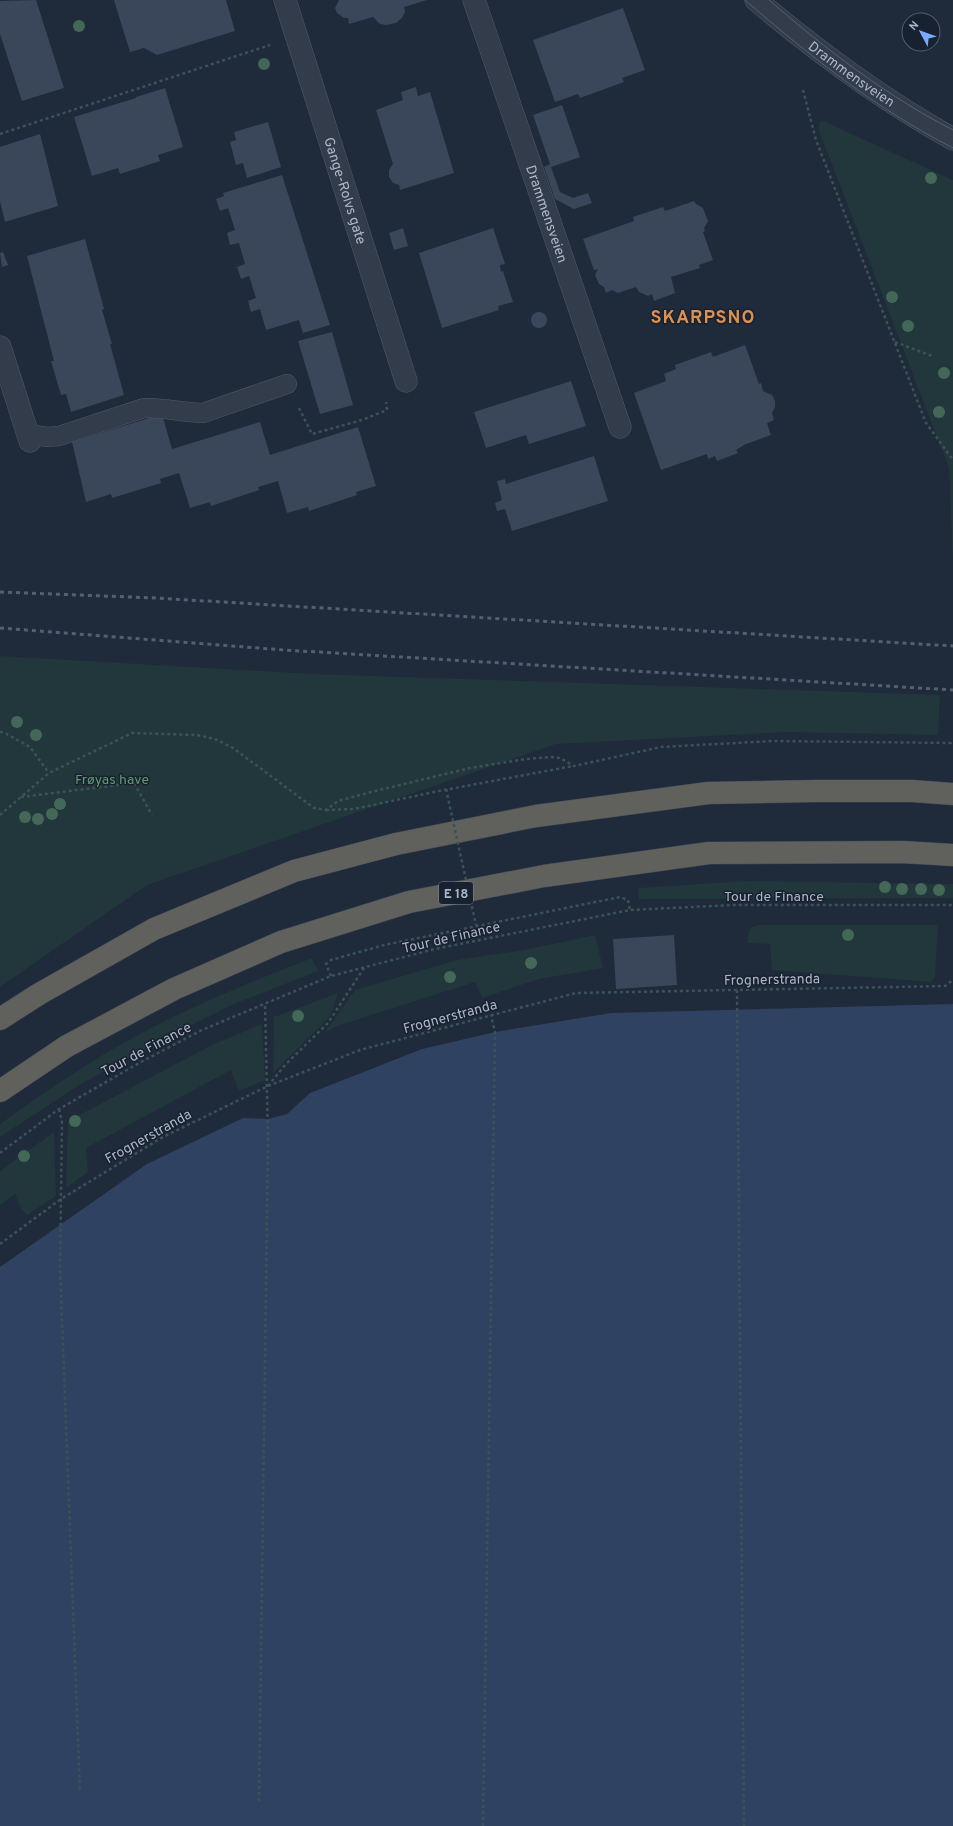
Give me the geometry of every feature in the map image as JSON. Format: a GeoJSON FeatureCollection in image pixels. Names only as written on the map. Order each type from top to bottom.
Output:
{"type":"FeatureCollection","features":[{"type":"Feature","properties":{"kind":"highway"},"geometry":{"type":"LineString","coordinates":[[0,1019],[39,994],[154,929],[294,871],[396,844],[536,816],[708,792],[815,790],[953,794]]}},
{"type":"Feature","properties":{"kind":"highway","name":"E 18"},"geometry":{"type":"LineString","coordinates":[[0,1091],[68,1046],[174,989],[281,942],[409,902],[544,876],[709,853],[902,852],[953,855]]}},
{"type":"Feature","properties":{"kind":"street","name":"Gange-Rolvs gate"},"geometry":{"type":"LineString","coordinates":[[285,0],[406,381]]}},
{"type":"Feature","properties":{"kind":"street","name":"Drammensveien"},"geometry":{"type":"LineString","coordinates":[[474,0],[620,427]]}},
{"type":"Feature","properties":{"kind":"street","name":"Drammensveien"},"geometry":{"type":"LineString","coordinates":[[756,0],[794,32],[856,79],[908,114],[953,139]]}},
{"type":"Feature","properties":{"kind":"street"},"geometry":{"type":"LineString","coordinates":[[0,347],[29,437]]}},
{"type":"Feature","properties":{"kind":"lane"},"geometry":{"type":"LineString","coordinates":[[29,437],[59,436],[144,408],[156,407],[190,413],[203,413],[287,384]]}},
{"type":"Feature","properties":{"kind":"path"},"geometry":{"type":"LineString","coordinates":[[0,134],[275,44]]}},
{"type":"Feature","properties":{"kind":"path"},"geometry":{"type":"LineString","coordinates":[[803,90],[816,140],[926,422],[953,460]]}},
{"type":"Feature","properties":{"kind":"path"},"geometry":{"type":"LineString","coordinates":[[895,342],[932,356]]}},
{"type":"Feature","properties":{"kind":"path"},"geometry":{"type":"LineString","coordinates":[[287,384],[312,434],[362,420],[387,410]]}},
{"type":"Feature","properties":{"kind":"path"},"geometry":{"type":"LineString","coordinates":[[0,732],[3,732],[30,747],[49,773]]}},
{"type":"Feature","properties":{"kind":"path"},"geometry":{"type":"LineString","coordinates":[[0,815],[49,773],[132,733],[197,735],[214,739],[233,748],[314,808],[326,810],[354,809],[541,771],[574,766],[661,747],[773,741],[951,743],[953,741]]}},
{"type":"Feature","properties":{"kind":"path"},"geometry":{"type":"LineString","coordinates":[[326,810],[338,801],[470,768],[550,756],[560,758],[574,766]]}},
{"type":"Feature","properties":{"kind":"path"},"geometry":{"type":"LineString","coordinates":[[20,797],[134,783],[152,815]]}},
{"type":"Feature","properties":{"kind":"path"},"geometry":{"type":"LineString","coordinates":[[446,790],[476,926]]}},
{"type":"Feature","properties":{"kind":"path"},"geometry":{"type":"LineString","coordinates":[[331,976],[326,964],[331,960],[384,945],[568,906],[620,897],[628,900],[630,910]]}},
{"type":"Feature","properties":{"kind":"path","name":"Tour de Finance"},"geometry":{"type":"LineString","coordinates":[[0,1153],[59,1109],[168,1048],[202,1030],[265,1002],[331,976],[435,949],[630,910],[733,905],[953,905]]}},
{"type":"Feature","properties":{"kind":"path"},"geometry":{"type":"LineString","coordinates":[[268,1086],[285,1065],[328,1023],[364,968]]}},
{"type":"Feature","properties":{"kind":"path","name":"Frognerstranda"},"geometry":{"type":"LineString","coordinates":[[0,1244],[61,1199],[163,1137],[268,1086],[360,1050],[576,993],[945,986],[953,980]]}},
{"type":"Feature","properties":{"kind":"path"},"geometry":{"type":"LineString","coordinates":[[737,990],[744,1826]]}},
{"type":"Feature","properties":{"kind":"path"},"geometry":{"type":"LineString","coordinates":[[259,1801],[268,1086],[265,1002]]}},
{"type":"Feature","properties":{"kind":"path"},"geometry":{"type":"LineString","coordinates":[[483,1826],[495,1032],[491,1015]]}},
{"type":"Feature","properties":{"kind":"path"},"geometry":{"type":"LineString","coordinates":[[59,1109],[62,1122],[60,1268],[80,1792]]}},
{"type":"Feature","properties":{"kind":"green space"},"geometry":{"type":"Polygon","coordinates":[[[821,120],[953,180],[953,564],[949,468],[818,128],[821,120]]]}},
{"type":"Feature","properties":{"kind":"green space","name":"Frøyas have"},"geometry":{"type":"Polygon","coordinates":[[[0,656],[313,674],[940,695],[938,735],[786,732],[556,744],[147,885],[0,987],[0,656]]]}},
{"type":"Feature","properties":{"kind":"green space"},"geometry":{"type":"Polygon","coordinates":[[[747,881],[953,884],[953,898],[639,899],[638,888],[747,881]]]}},
{"type":"Feature","properties":{"kind":"green space"},"geometry":{"type":"Polygon","coordinates":[[[758,925],[938,925],[935,977],[931,982],[772,970],[770,944],[747,943],[750,928],[758,925]]]}},
{"type":"Feature","properties":{"kind":"green space"},"geometry":{"type":"Polygon","coordinates":[[[595,935],[603,968],[539,979],[482,998],[475,982],[340,1025],[325,1032],[355,990],[457,960],[524,950],[595,935]]]}},
{"type":"Feature","properties":{"kind":"green space"},"geometry":{"type":"Polygon","coordinates":[[[312,958],[318,971],[234,1004],[167,1037],[81,1084],[0,1137],[0,1124],[42,1094],[107,1052],[152,1027],[209,1000],[312,958]]]}},
{"type":"Feature","properties":{"kind":"green space"},"geometry":{"type":"Polygon","coordinates":[[[338,993],[330,1017],[273,1073],[274,1017],[338,993]]]}},
{"type":"Feature","properties":{"kind":"green space"},"geometry":{"type":"Polygon","coordinates":[[[262,1024],[265,1080],[239,1091],[231,1070],[86,1148],[88,1172],[66,1188],[68,1121],[212,1045],[262,1024]]]}},
{"type":"Feature","properties":{"kind":"green space"},"geometry":{"type":"Polygon","coordinates":[[[54,1132],[56,1196],[27,1215],[22,1210],[15,1194],[0,1205],[0,1171],[54,1132]]]}},
{"type":"Feature","properties":{"kind":"water"},"geometry":{"type":"Polygon","coordinates":[[[953,1004],[953,1826],[0,1826],[0,1267],[147,1164],[243,1118],[268,1119],[287,1114],[310,1093],[422,1049],[495,1032],[611,1013],[953,1004]]]}},
{"type":"Feature","properties":{"kind":"building"},"geometry":{"type":"Polygon","coordinates":[[[36,0],[64,88],[22,101],[0,34],[0,1],[36,0]]]}},
{"type":"Feature","properties":{"kind":"building"},"geometry":{"type":"Polygon","coordinates":[[[114,0],[226,0],[235,31],[157,55],[144,48],[130,52],[114,0]]]}},
{"type":"Feature","properties":{"kind":"building"},"geometry":{"type":"Polygon","coordinates":[[[339,0],[427,0],[404,7],[405,12],[402,18],[396,23],[386,25],[380,24],[373,17],[349,24],[348,18],[344,18],[337,13],[335,8],[339,0]]]}},
{"type":"Feature","properties":{"kind":"building"},"geometry":{"type":"Polygon","coordinates":[[[623,8],[645,70],[622,78],[624,82],[580,98],[578,94],[555,102],[533,40],[623,8]]]}},
{"type":"Feature","properties":{"kind":"building"},"geometry":{"type":"Polygon","coordinates":[[[416,87],[418,96],[430,92],[454,173],[400,190],[399,185],[393,183],[389,177],[389,170],[393,164],[376,110],[403,100],[401,92],[416,87]]]}},
{"type":"Feature","properties":{"kind":"building"},"geometry":{"type":"Polygon","coordinates":[[[165,88],[183,147],[158,155],[160,161],[120,174],[118,168],[92,176],[74,117],[165,88]]]}},
{"type":"Feature","properties":{"kind":"building"},"geometry":{"type":"Polygon","coordinates":[[[562,105],[580,157],[551,167],[560,192],[573,198],[588,193],[592,203],[574,209],[555,199],[544,167],[550,164],[533,115],[562,105]]]}},
{"type":"Feature","properties":{"kind":"building"},"geometry":{"type":"Polygon","coordinates":[[[268,122],[281,167],[247,178],[243,163],[236,165],[230,142],[236,140],[234,132],[268,122]]]}},
{"type":"Feature","properties":{"kind":"building"},"geometry":{"type":"Polygon","coordinates":[[[40,134],[58,206],[5,222],[0,201],[0,147],[40,134]]]}},
{"type":"Feature","properties":{"kind":"building"},"geometry":{"type":"Polygon","coordinates":[[[282,175],[330,325],[303,333],[299,320],[266,330],[260,309],[251,312],[248,301],[256,298],[249,276],[241,279],[237,267],[245,264],[239,243],[230,245],[227,233],[235,230],[228,208],[220,211],[216,199],[224,196],[223,193],[282,175]]]}},
{"type":"Feature","properties":{"kind":"building"},"geometry":{"type":"Polygon","coordinates":[[[694,201],[703,208],[708,221],[704,228],[705,231],[703,232],[713,260],[699,265],[700,268],[671,277],[675,293],[654,301],[652,294],[648,296],[639,292],[636,287],[618,293],[612,290],[606,293],[604,287],[599,284],[595,275],[598,269],[594,270],[583,239],[634,221],[633,217],[663,207],[665,211],[694,201]]]}},
{"type":"Feature","properties":{"kind":"building"},"geometry":{"type":"Polygon","coordinates":[[[403,228],[408,246],[394,250],[389,233],[403,228]]]}},
{"type":"Feature","properties":{"kind":"building"},"geometry":{"type":"Polygon","coordinates":[[[493,228],[505,264],[500,265],[501,272],[503,271],[513,302],[498,306],[499,310],[442,328],[419,253],[493,228]]]}},
{"type":"Feature","properties":{"kind":"building"},"geometry":{"type":"Polygon","coordinates":[[[85,239],[104,309],[102,310],[124,395],[71,412],[66,394],[61,395],[51,361],[54,361],[27,256],[85,239]]]}},
{"type":"Feature","properties":{"kind":"building"},"geometry":{"type":"Polygon","coordinates":[[[3,252],[8,265],[2,267],[0,253],[3,252]]]}},
{"type":"Feature","properties":{"kind":"building"},"geometry":{"type":"Polygon","coordinates":[[[536,312],[542,312],[547,317],[545,326],[542,328],[536,328],[531,323],[531,317],[536,312]]]}},
{"type":"Feature","properties":{"kind":"building"},"geometry":{"type":"Polygon","coordinates":[[[332,332],[353,405],[320,414],[298,341],[332,332]]]}},
{"type":"Feature","properties":{"kind":"building"},"geometry":{"type":"Polygon","coordinates":[[[745,345],[759,384],[761,383],[763,391],[772,395],[775,401],[775,407],[772,413],[774,420],[767,423],[771,435],[744,445],[736,450],[738,453],[717,461],[715,456],[708,459],[707,454],[661,470],[634,393],[666,381],[664,374],[676,369],[675,365],[711,352],[713,357],[745,345]]]}},
{"type":"Feature","properties":{"kind":"building"},"geometry":{"type":"Polygon","coordinates":[[[571,381],[586,426],[529,444],[526,435],[486,448],[474,412],[571,381]]]}},
{"type":"Feature","properties":{"kind":"building"},"geometry":{"type":"Polygon","coordinates":[[[162,414],[172,449],[260,422],[270,455],[358,427],[376,486],[356,492],[357,495],[309,511],[308,507],[287,513],[278,481],[258,487],[259,490],[211,506],[210,502],[190,508],[179,473],[160,479],[161,483],[112,498],[111,494],[86,502],[72,442],[162,414]]]}},
{"type":"Feature","properties":{"kind":"building"},"geometry":{"type":"Polygon","coordinates":[[[594,456],[608,501],[512,531],[505,509],[497,511],[495,503],[502,500],[497,481],[505,479],[506,484],[594,456]]]}},
{"type":"Feature","properties":{"kind":"building"},"geometry":{"type":"Polygon","coordinates":[[[674,935],[677,985],[616,989],[613,939],[674,935]]]}},
{"type":"Feature","properties":{"kind":"tram line"},"geometry":{"type":"LineString","coordinates":[[745,0],[794,42],[870,99],[953,148]]}},
{"type":"Feature","properties":{"kind":"tram line"},"geometry":{"type":"LineString","coordinates":[[769,0],[857,71],[904,102],[953,130]]}},
{"type":"Feature","properties":{"kind":"railway"},"geometry":{"type":"LineString","coordinates":[[0,592],[156,598],[953,646]]}},
{"type":"Feature","properties":{"kind":"railway"},"geometry":{"type":"LineString","coordinates":[[0,628],[284,650],[953,690]]}},
{"type":"Feature","properties":{"kind":"district","name":"SKARPSNO"},"geometry":{"type":"Point","coordinates":[703,317]}}]}
